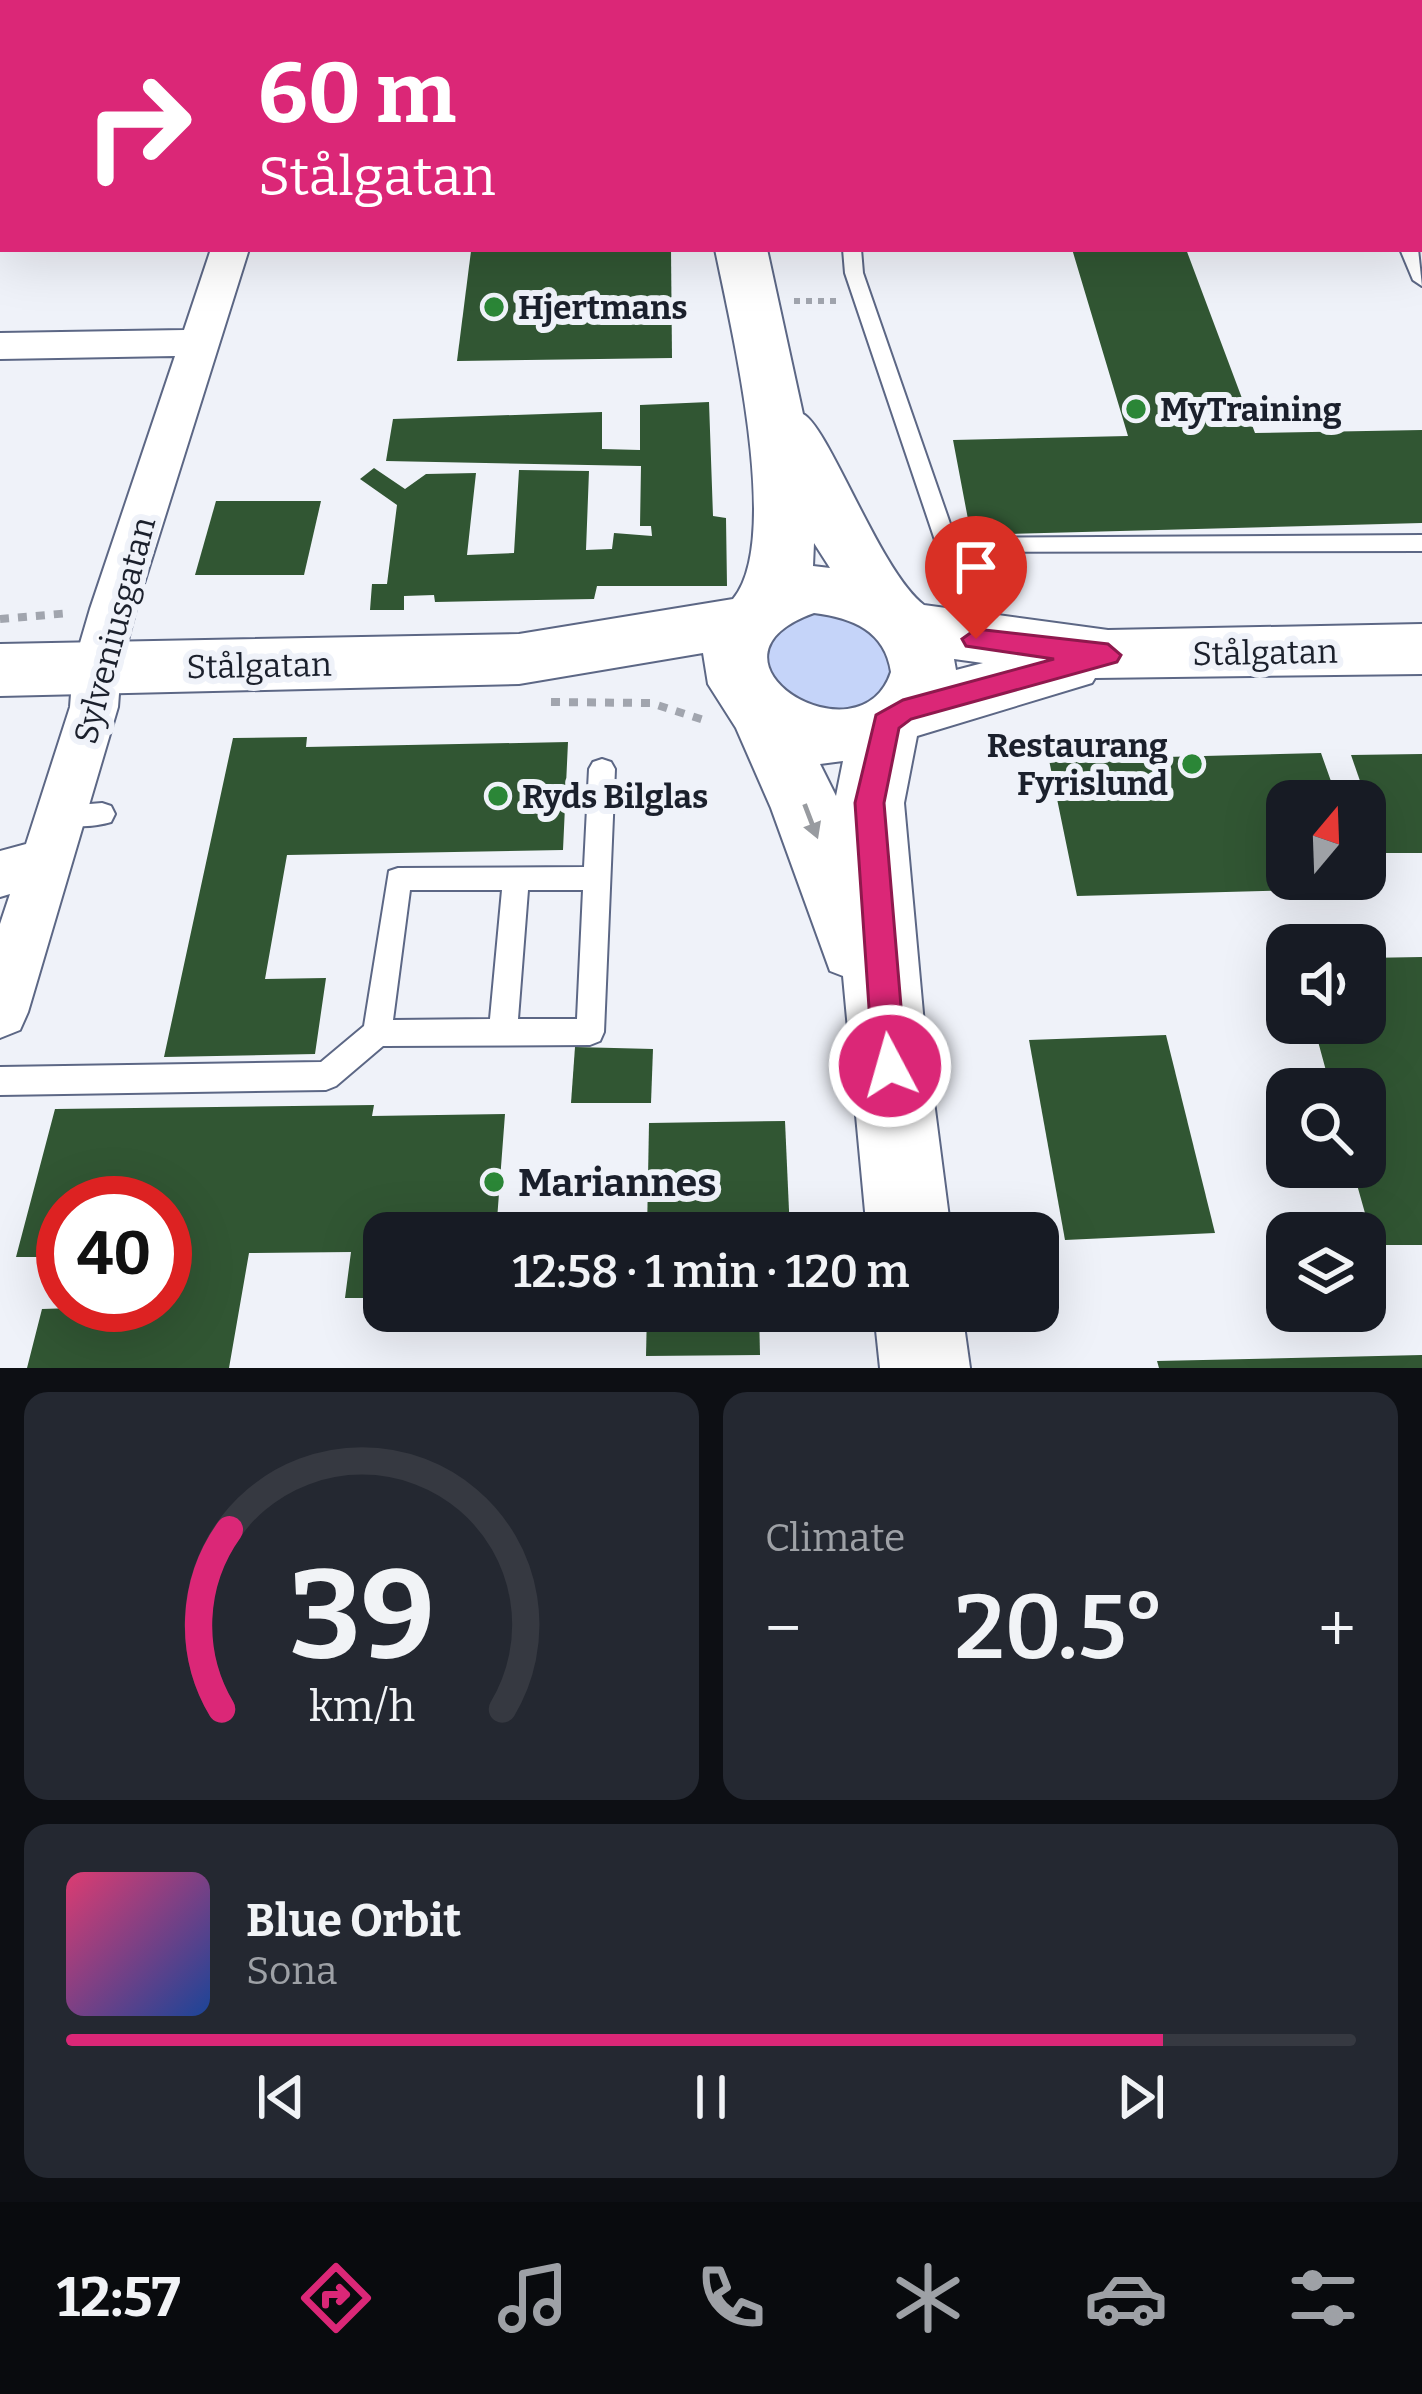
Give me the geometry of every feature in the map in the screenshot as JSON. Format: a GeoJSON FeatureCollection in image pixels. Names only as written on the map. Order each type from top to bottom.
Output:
{"type":"FeatureCollection","features":[{"type":"Feature","properties":{"kind":"main road"},"geometry":{"type":"LineString","coordinates":[[742,252],[774,401],[782,568],[735,640],[733,662],[744,715],[806,808],[885,1024]]}},
{"type":"Feature","properties":{"kind":"main road"},"geometry":{"type":"LineString","coordinates":[[744,715],[824,736],[856,734],[894,717],[917,692],[923,670],[921,648],[835,527],[774,401]]}},
{"type":"Feature","properties":{"kind":"main road"},"geometry":{"type":"LineString","coordinates":[[755,613],[800,591],[839,589],[899,617]]}},
{"type":"Feature","properties":{"kind":"main road","name":"Stålgatan"},"geometry":{"type":"LineString","coordinates":[[526,680],[755,613]]}},
{"type":"Feature","properties":{"kind":"main road","name":"Stålgatan"},"geometry":{"type":"LineString","coordinates":[[899,617],[1108,655],[1422,649]]}},
{"type":"Feature","properties":{"kind":"main road","name":"Stålgatan"},"geometry":{"type":"LineString","coordinates":[[894,717],[1108,655]]}},
{"type":"Feature","properties":{"kind":"main road","name":"Stålgatan"},"geometry":{"type":"LineString","coordinates":[[0,670],[97,667],[712,683],[744,715]]}},
{"type":"Feature","properties":{"kind":"main road"},"geometry":{"type":"LineString","coordinates":[[894,717],[869,803],[885,1024],[907,1212]]}},
{"type":"Feature","properties":{"kind":"main road"},"geometry":{"type":"LineString","coordinates":[[921,1332],[925,1368]]}},
{"type":"Feature","properties":{"kind":"street","name":"Sylveniusgatan"},"geometry":{"type":"LineString","coordinates":[[0,1012],[94,706],[97,667],[229,252]]}},
{"type":"Feature","properties":{"kind":"street"},"geometry":{"type":"LineString","coordinates":[[0,346],[202,344]]}},
{"type":"Feature","properties":{"kind":"lane"},"geometry":{"type":"LineString","coordinates":[[853,252],[863,301],[947,546],[1422,543]]}},
{"type":"Feature","properties":{"kind":"lane"},"geometry":{"type":"LineString","coordinates":[[1410,252],[1422,280]]}},
{"type":"Feature","properties":{"kind":"lane"},"geometry":{"type":"LineString","coordinates":[[0,1081],[326,1076],[376,1033],[590,1031],[602,769]]}},
{"type":"Feature","properties":{"kind":"lane"},"geometry":{"type":"LineString","coordinates":[[503,1032],[516,878]]}},
{"type":"Feature","properties":{"kind":"lane"},"geometry":{"type":"LineString","coordinates":[[376,1033],[398,879],[597,878]]}},
{"type":"Feature","properties":{"kind":"path"},"geometry":{"type":"LineString","coordinates":[[788,287],[797,320]]}},
{"type":"Feature","properties":{"kind":"path"},"geometry":{"type":"LineString","coordinates":[[792,301],[863,301]]}},
{"type":"Feature","properties":{"kind":"path"},"geometry":{"type":"LineString","coordinates":[[526,680],[700,716],[744,715]]}},
{"type":"Feature","properties":{"kind":"shaded area"},"geometry":{"type":"Polygon","coordinates":[[[847,608],[899,661],[887,694],[850,715],[780,702],[756,648],[780,617],[847,608]]]}},
{"type":"Feature","properties":{"kind":"building"},"geometry":{"type":"Polygon","coordinates":[[[471,252],[671,252],[672,358],[457,361],[471,252]]]}},
{"type":"Feature","properties":{"kind":"building"},"geometry":{"type":"Polygon","coordinates":[[[1073,252],[1187,252],[1255,433],[1422,430],[1422,523],[971,535],[953,440],[1128,436],[1073,252]]]}},
{"type":"Feature","properties":{"kind":"building"},"geometry":{"type":"Polygon","coordinates":[[[709,402],[713,516],[726,518],[727,586],[597,586],[594,599],[435,602],[434,595],[404,596],[404,610],[370,610],[372,584],[387,584],[397,505],[360,479],[374,468],[405,489],[426,474],[476,473],[467,555],[514,553],[519,470],[589,471],[586,550],[612,549],[614,533],[652,536],[651,526],[640,526],[641,466],[386,461],[393,419],[602,412],[602,449],[640,450],[640,405],[709,402]]]}},
{"type":"Feature","properties":{"kind":"building"},"geometry":{"type":"Polygon","coordinates":[[[216,501],[321,501],[304,575],[195,575],[216,501]]]}},
{"type":"Feature","properties":{"kind":"building"},"geometry":{"type":"Polygon","coordinates":[[[307,737],[306,747],[568,742],[563,850],[287,855],[265,979],[326,978],[315,1054],[164,1057],[233,738],[307,737]]]}},
{"type":"Feature","properties":{"kind":"building"},"geometry":{"type":"Polygon","coordinates":[[[1321,753],[1331,780],[1266,780],[1266,891],[1077,896],[1049,760],[1321,753]]]}},
{"type":"Feature","properties":{"kind":"building"},"geometry":{"type":"Polygon","coordinates":[[[1422,754],[1422,853],[1386,853],[1386,780],[1360,780],[1351,755],[1422,754]]]}},
{"type":"Feature","properties":{"kind":"building"},"geometry":{"type":"Polygon","coordinates":[[[1422,957],[1422,1245],[1386,1245],[1386,1212],[1365,1212],[1358,1188],[1386,1188],[1386,1068],[1325,1068],[1319,1044],[1386,1044],[1386,958],[1422,957]]]}},
{"type":"Feature","properties":{"kind":"building"},"geometry":{"type":"Polygon","coordinates":[[[1166,1035],[1215,1233],[1065,1240],[1029,1040],[1166,1035]]]}},
{"type":"Feature","properties":{"kind":"building"},"geometry":{"type":"Polygon","coordinates":[[[575,1047],[653,1049],[651,1103],[571,1103],[575,1047]]]}},
{"type":"Feature","properties":{"kind":"building"},"geometry":{"type":"Polygon","coordinates":[[[374,1105],[372,1116],[505,1114],[498,1212],[363,1212],[363,1298],[345,1298],[351,1252],[249,1253],[229,1368],[27,1368],[36,1332],[192,1332],[192,1176],[37,1176],[55,1109],[374,1105]]]}},
{"type":"Feature","properties":{"kind":"building"},"geometry":{"type":"Polygon","coordinates":[[[785,1121],[789,1212],[647,1212],[649,1123],[785,1121]]]}},
{"type":"Feature","properties":{"kind":"building"},"geometry":{"type":"Polygon","coordinates":[[[36,1181],[36,1257],[16,1257],[36,1181]]]}},
{"type":"Feature","properties":{"kind":"building"},"geometry":{"type":"Polygon","coordinates":[[[647,1332],[759,1332],[760,1355],[646,1356],[647,1332]]]}},
{"type":"Feature","properties":{"kind":"building"},"geometry":{"type":"Polygon","coordinates":[[[1422,1355],[1422,1368],[1159,1368],[1157,1361],[1422,1355]]]}},
{"type":"Feature","properties":{"kind":"place","name":"Hjertmans"},"geometry":{"type":"Point","coordinates":[494,307]}},
{"type":"Feature","properties":{"kind":"place","name":"MyTraining"},"geometry":{"type":"Point","coordinates":[1136,409]}},
{"type":"Feature","properties":{"kind":"place","name":"Restaurang Fyrislund"},"geometry":{"type":"Point","coordinates":[1192,764]}},
{"type":"Feature","properties":{"kind":"place","name":"Ryds Bilglas"},"geometry":{"type":"Point","coordinates":[498,796]}},
{"type":"Feature","properties":{"kind":"place","name":"Mariannes"},"geometry":{"type":"Point","coordinates":[494,1182]}},
{"type":"Feature","properties":{"kind":"route"},"geometry":{"type":"LineString","coordinates":[[890,1066],[869,803],[886,723],[903,711],[1108,655],[976,639]]}}]}
